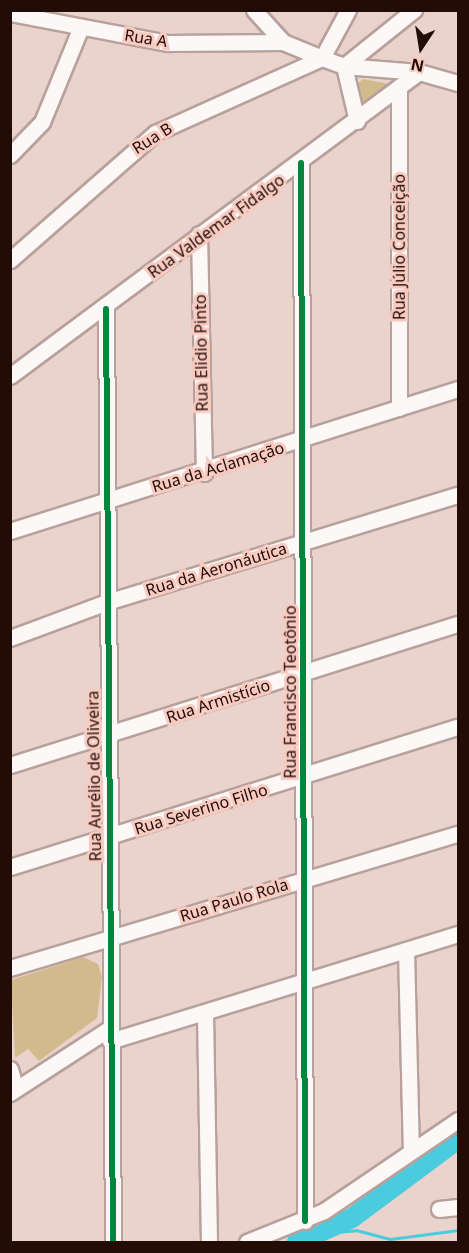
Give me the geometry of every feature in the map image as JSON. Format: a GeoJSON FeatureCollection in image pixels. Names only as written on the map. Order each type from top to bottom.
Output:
{"type":"FeatureCollection","features":[{"type":"Feature","properties":{"kind":"street"},"geometry":{"type":"LineString","coordinates":[[254,10],[283,42],[344,66],[418,72],[459,83]]}},
{"type":"Feature","properties":{"kind":"street"},"geometry":{"type":"LineString","coordinates":[[322,58],[348,10]]}},
{"type":"Feature","properties":{"kind":"street"},"geometry":{"type":"LineString","coordinates":[[344,66],[414,10]]}},
{"type":"Feature","properties":{"kind":"street","name":"Rua A"},"geometry":{"type":"LineString","coordinates":[[10,13],[168,43],[283,42]]}},
{"type":"Feature","properties":{"kind":"street"},"geometry":{"type":"LineString","coordinates":[[10,155],[42,122],[81,27]]}},
{"type":"Feature","properties":{"kind":"street","name":"Rua B"},"geometry":{"type":"LineString","coordinates":[[10,260],[154,133],[322,58]]}},
{"type":"Feature","properties":{"kind":"street"},"geometry":{"type":"LineString","coordinates":[[344,66],[357,121]]}},
{"type":"Feature","properties":{"kind":"street","name":"Rua Valdemar Fidalgo"},"geometry":{"type":"LineString","coordinates":[[10,376],[106,309],[199,234],[301,163],[418,72]]}},
{"type":"Feature","properties":{"kind":"street","name":"Rua Júlio Conceição"},"geometry":{"type":"LineString","coordinates":[[399,87],[399,408]]}},
{"type":"Feature","properties":{"kind":"street","name":"Rua Francisco Teotônio"},"geometry":{"type":"LineString","coordinates":[[301,163],[305,1221]]}},
{"type":"Feature","properties":{"kind":"street","name":"Rua Elidio Pinto"},"geometry":{"type":"LineString","coordinates":[[199,234],[204,473]]}},
{"type":"Feature","properties":{"kind":"street","name":"Rua Aurélio de Oliveira"},"geometry":{"type":"LineString","coordinates":[[106,309],[106,736],[113,1242]]}},
{"type":"Feature","properties":{"kind":"street","name":"Rua da Aclamação"},"geometry":{"type":"LineString","coordinates":[[10,531],[301,443],[459,389]]}},
{"type":"Feature","properties":{"kind":"street","name":"Rua da Aeronáutica"},"geometry":{"type":"LineString","coordinates":[[10,638],[107,602],[459,495]]}},
{"type":"Feature","properties":{"kind":"street","name":"Rua Armistício"},"geometry":{"type":"LineString","coordinates":[[10,765],[459,624]]}},
{"type":"Feature","properties":{"kind":"street","name":"Rua Severino Filho"},"geometry":{"type":"LineString","coordinates":[[10,867],[304,778],[459,727]]}},
{"type":"Feature","properties":{"kind":"street","name":"Rua Paulo Rola"},"geometry":{"type":"LineString","coordinates":[[10,968],[305,878],[459,834]]}},
{"type":"Feature","properties":{"kind":"street"},"geometry":{"type":"LineString","coordinates":[[10,1069],[13,1090],[110,1034],[205,1013],[459,934]]}},
{"type":"Feature","properties":{"kind":"street"},"geometry":{"type":"LineString","coordinates":[[406,950],[411,1150]]}},
{"type":"Feature","properties":{"kind":"street"},"geometry":{"type":"LineString","coordinates":[[205,1013],[209,1242]]}},
{"type":"Feature","properties":{"kind":"street"},"geometry":{"type":"LineString","coordinates":[[247,1242],[305,1221],[459,1120]]}},
{"type":"Feature","properties":{"kind":"street"},"geometry":{"type":"LineString","coordinates":[[439,1209],[459,1208]]}},
{"type":"Feature","properties":{"kind":"shaded area"},"geometry":{"type":"Polygon","coordinates":[[[363,79],[395,87],[362,108],[355,86],[363,79]]]}},
{"type":"Feature","properties":{"kind":"shaded area"},"geometry":{"type":"Polygon","coordinates":[[[83,957],[98,964],[102,977],[97,1018],[39,1061],[28,1049],[15,1058],[11,980],[83,957]]]}},
{"type":"Feature","properties":{"kind":"waterway"},"geometry":{"type":"LineString","coordinates":[[297,1242],[352,1218],[458,1139]]}},
{"type":"Feature","properties":{"kind":"waterway"},"geometry":{"type":"LineString","coordinates":[[324,1233],[356,1230],[390,1239],[458,1230]]}},
{"type":"Feature","properties":{"kind":"cycle path"},"geometry":{"type":"LineString","coordinates":[[301,163],[305,1221]]}},
{"type":"Feature","properties":{"kind":"cycle path"},"geometry":{"type":"LineString","coordinates":[[106,309],[113,1242]]}}]}
